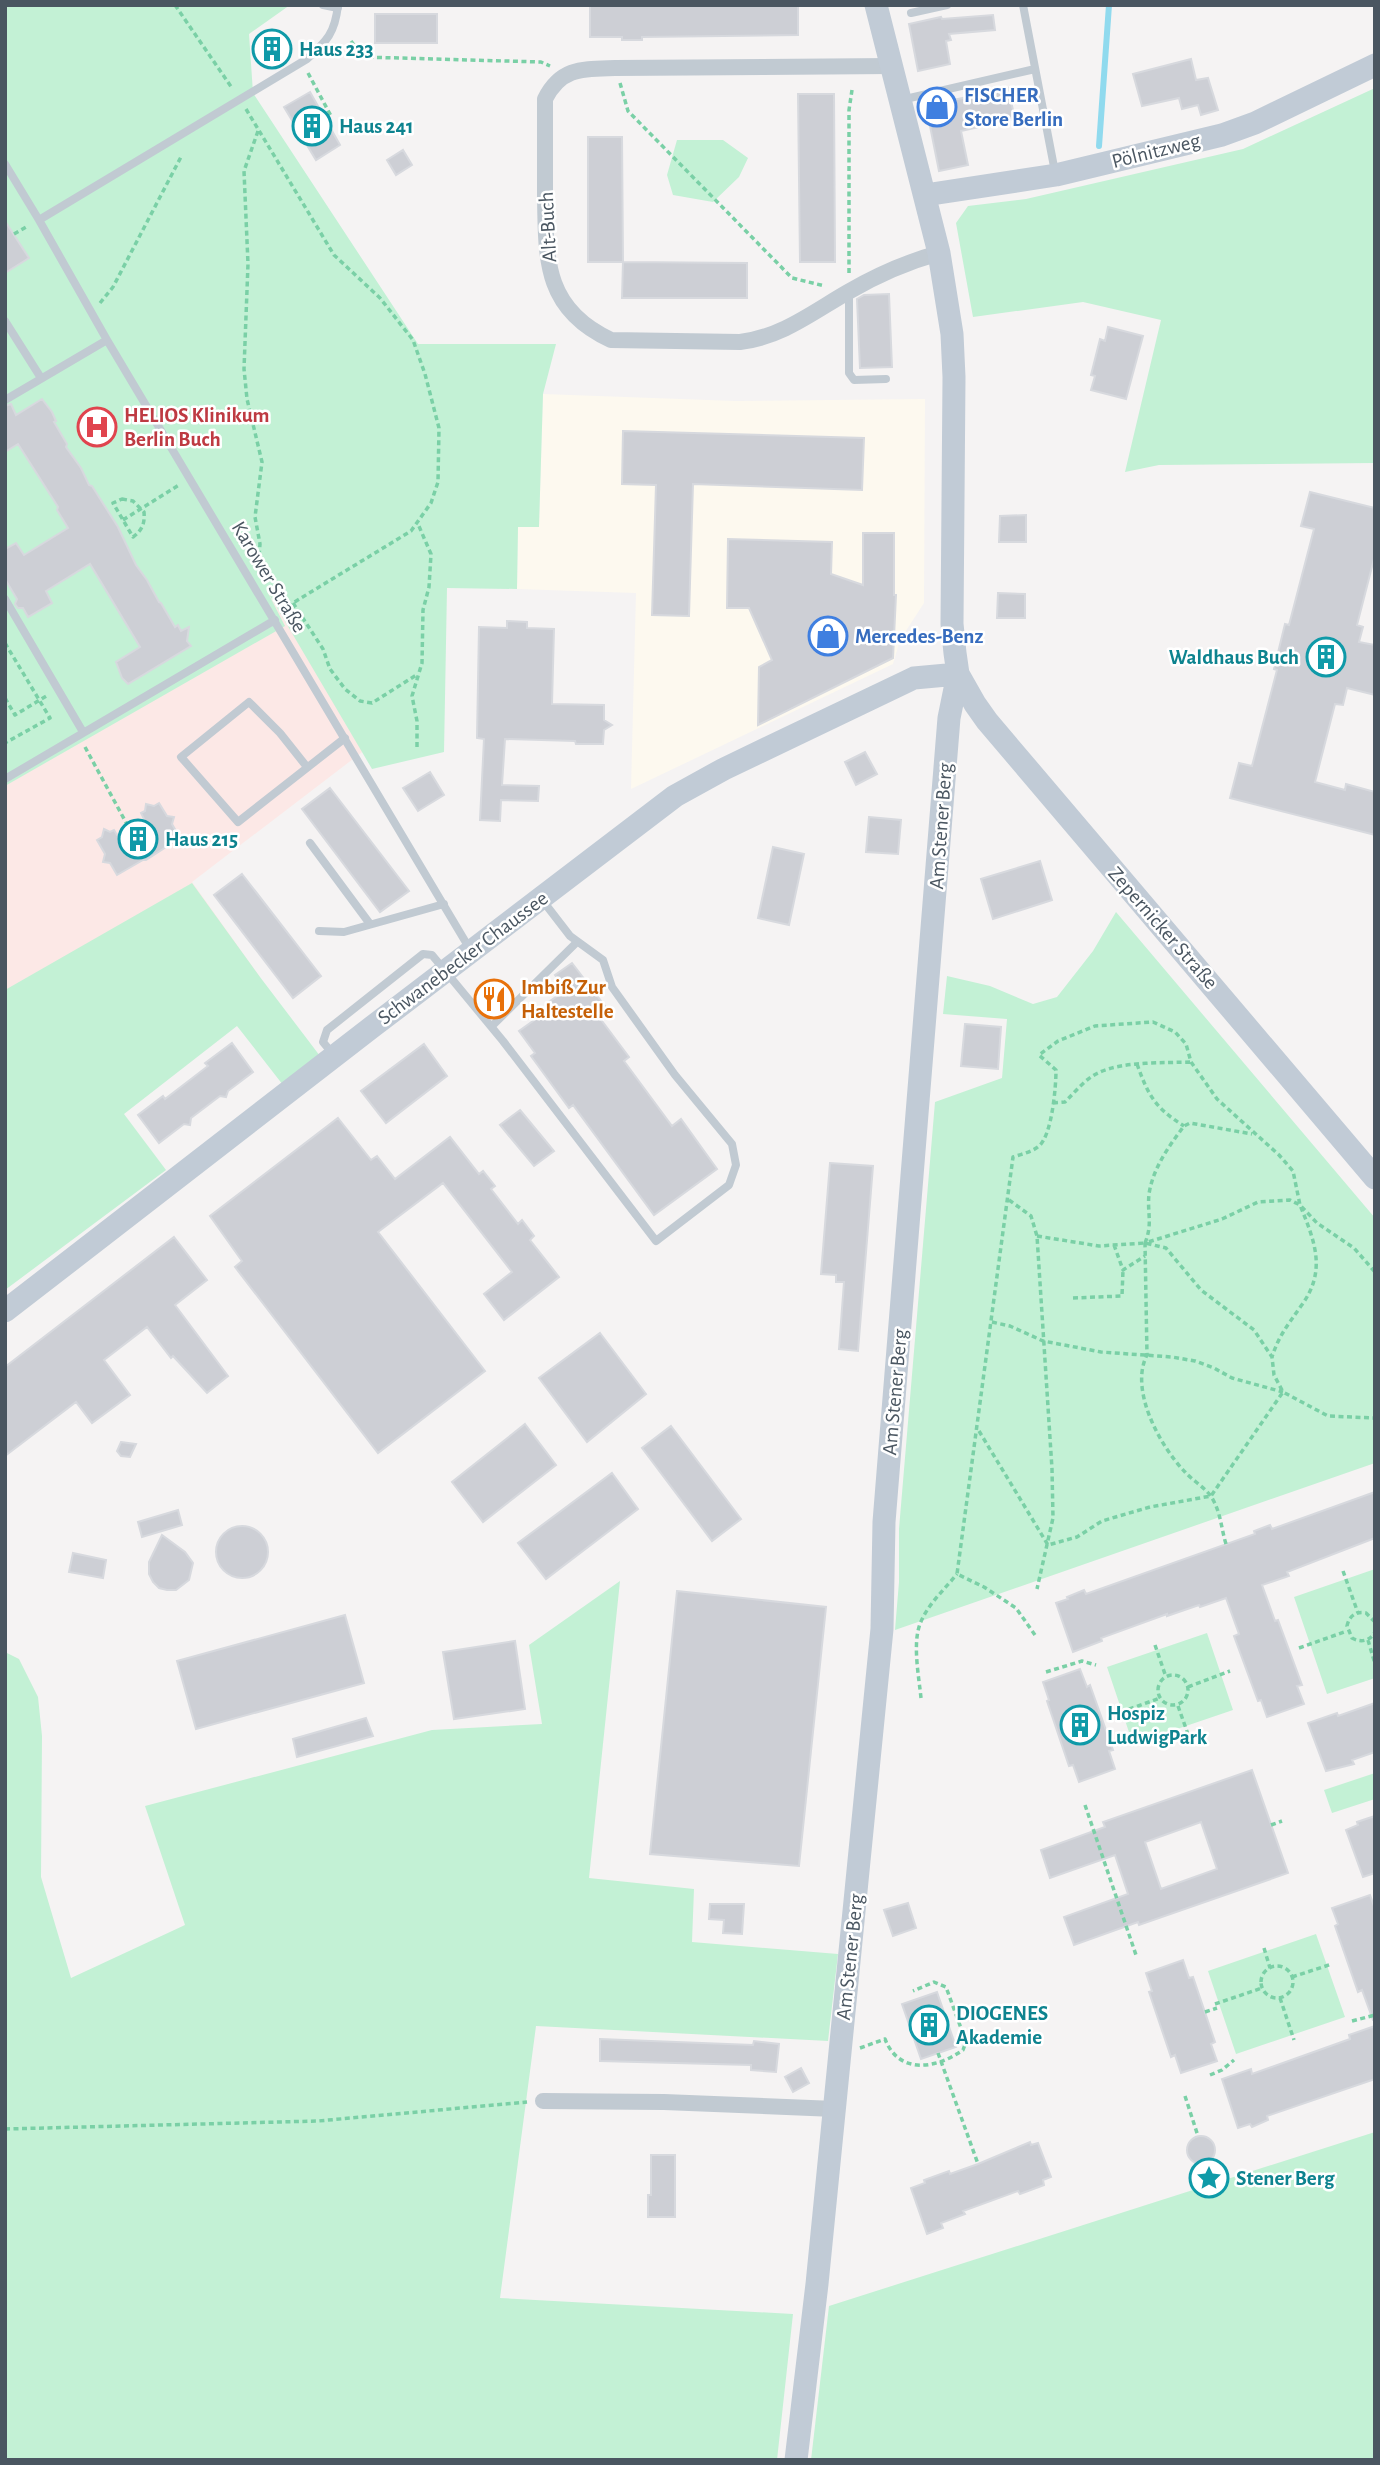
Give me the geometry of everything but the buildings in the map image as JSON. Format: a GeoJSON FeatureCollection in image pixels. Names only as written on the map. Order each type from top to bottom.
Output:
{"type":"FeatureCollection","features":[{"type":"Feature","properties":{"kind":"main road"},"geometry":{"type":"LineString","coordinates":[[876,5],[939,253],[952,334],[953,624],[958,674]]}},
{"type":"Feature","properties":{"kind":"main road","name":"Pölnitzweg"},"geometry":{"type":"LineString","coordinates":[[925,195],[1056,175],[1222,135],[1255,123],[1375,65]]}},
{"type":"Feature","properties":{"kind":"main road","name":"Schwanebecker Chaussee"},"geometry":{"type":"LineString","coordinates":[[5,1311],[627,831],[691,786],[915,678],[958,674]]}},
{"type":"Feature","properties":{"kind":"main road","name":"Zepernicker Straße"},"geometry":{"type":"LineString","coordinates":[[958,674],[987,721],[1375,1178]]}},
{"type":"Feature","properties":{"kind":"main road","name":"Am Stener Berg"},"geometry":{"type":"LineString","coordinates":[[796,2460],[835,2109],[882,1629],[884,1522],[949,718],[958,674]]}},
{"type":"Feature","properties":{"kind":"street"},"geometry":{"type":"LineString","coordinates":[[564,74],[615,68],[892,66]]}},
{"type":"Feature","properties":{"kind":"street","name":"Alt-Buch"},"geometry":{"type":"LineString","coordinates":[[564,74],[552,86],[545,99],[545,244],[558,294],[568,307],[600,335],[626,342],[755,340],[790,327],[897,266],[939,253]]}},
{"type":"Feature","properties":{"kind":"street"},"geometry":{"type":"LineString","coordinates":[[543,2101],[664,2102],[835,2109]]}},
{"type":"Feature","properties":{"kind":"lane"},"geometry":{"type":"LineString","coordinates":[[39,220],[303,62],[328,40],[335,26],[338,7],[323,5]]}},
{"type":"Feature","properties":{"kind":"lane"},"geometry":{"type":"LineString","coordinates":[[911,13],[947,5]]}},
{"type":"Feature","properties":{"kind":"lane"},"geometry":{"type":"LineString","coordinates":[[1023,5],[1056,175]]}},
{"type":"Feature","properties":{"kind":"lane"},"geometry":{"type":"LineString","coordinates":[[900,100],[1035,69]]}},
{"type":"Feature","properties":{"kind":"lane","name":"Karower Straße"},"geometry":{"type":"LineString","coordinates":[[5,164],[472,952]]}},
{"type":"Feature","properties":{"kind":"lane"},"geometry":{"type":"LineString","coordinates":[[849,292],[849,373],[854,380],[886,379]]}},
{"type":"Feature","properties":{"kind":"lane"},"geometry":{"type":"LineString","coordinates":[[5,321],[41,379]]}},
{"type":"Feature","properties":{"kind":"lane"},"geometry":{"type":"LineString","coordinates":[[5,400],[107,340]]}},
{"type":"Feature","properties":{"kind":"lane"},"geometry":{"type":"LineString","coordinates":[[5,599],[58,689],[80,734]]}},
{"type":"Feature","properties":{"kind":"lane"},"geometry":{"type":"LineString","coordinates":[[5,779],[273,618]]}},
{"type":"Feature","properties":{"kind":"lane"},"geometry":{"type":"LineString","coordinates":[[307,767],[280,733],[249,702],[181,757],[238,822],[345,738]]}},
{"type":"Feature","properties":{"kind":"lane"},"geometry":{"type":"LineString","coordinates":[[310,843],[370,924]]}},
{"type":"Feature","properties":{"kind":"lane"},"geometry":{"type":"LineString","coordinates":[[446,971],[492,1026],[656,1241],[729,1185],[736,1165],[732,1144],[675,1074],[612,988],[603,960],[570,936],[541,898]]}},
{"type":"Feature","properties":{"kind":"lane"},"geometry":{"type":"LineString","coordinates":[[319,931],[344,932],[444,904]]}},
{"type":"Feature","properties":{"kind":"lane"},"geometry":{"type":"LineString","coordinates":[[492,1026],[577,942]]}},
{"type":"Feature","properties":{"kind":"path"},"geometry":{"type":"LineString","coordinates":[[175,5],[241,100],[334,255],[380,298],[413,340],[425,373],[439,428],[439,482],[431,503],[418,523],[411,531],[273,618]]}},
{"type":"Feature","properties":{"kind":"path"},"geometry":{"type":"LineString","coordinates":[[351,41],[363,57],[541,62],[564,74]]}},
{"type":"Feature","properties":{"kind":"path"},"geometry":{"type":"LineString","coordinates":[[303,62],[331,116],[327,118]]}},
{"type":"Feature","properties":{"kind":"path"},"geometry":{"type":"LineString","coordinates":[[615,68],[628,111],[792,278],[849,292],[849,110],[852,90]]}},
{"type":"Feature","properties":{"kind":"path"},"geometry":{"type":"LineString","coordinates":[[249,577],[258,570],[260,544],[255,517],[262,462],[247,400],[244,369],[248,264],[244,171],[258,131]]}},
{"type":"Feature","properties":{"kind":"path"},"geometry":{"type":"LineString","coordinates":[[92,313],[113,287],[182,155]]}},
{"type":"Feature","properties":{"kind":"path"},"geometry":{"type":"LineString","coordinates":[[122,521],[190,479]]}},
{"type":"Feature","properties":{"kind":"path"},"geometry":{"type":"LineString","coordinates":[[128,499],[138,504],[141,509],[144,523],[133,537],[113,503],[128,499]]}},
{"type":"Feature","properties":{"kind":"path"},"geometry":{"type":"LineString","coordinates":[[417,747],[417,721],[412,695],[422,663],[424,610],[429,587],[431,554],[418,523]]}},
{"type":"Feature","properties":{"kind":"path"},"geometry":{"type":"LineString","coordinates":[[293,603],[323,649],[330,669],[345,689],[360,701],[372,703],[418,674]]}},
{"type":"Feature","properties":{"kind":"path"},"geometry":{"type":"LineString","coordinates":[[5,643],[50,718],[5,743]]}},
{"type":"Feature","properties":{"kind":"path"},"geometry":{"type":"LineString","coordinates":[[5,698],[15,715],[58,689]]}},
{"type":"Feature","properties":{"kind":"path"},"geometry":{"type":"LineString","coordinates":[[80,734],[130,828]]}},
{"type":"Feature","properties":{"kind":"path"},"geometry":{"type":"LineString","coordinates":[[921,1698],[919,1628],[930,1607],[957,1574],[1013,1157],[1042,1144],[1053,1103],[1056,1070],[1039,1055],[1058,1041],[1095,1026],[1153,1022],[1175,1032],[1186,1044],[1191,1062],[1217,1099],[1293,1171],[1317,1261],[1316,1281],[1278,1338],[1272,1357],[1274,1375],[1283,1392]]}},
{"type":"Feature","properties":{"kind":"path"},"geometry":{"type":"LineString","coordinates":[[1053,1103],[1065,1102],[1099,1073],[1138,1064],[1191,1062]]}},
{"type":"Feature","properties":{"kind":"path"},"geometry":{"type":"LineString","coordinates":[[1138,1064],[1153,1101],[1184,1126]]}},
{"type":"Feature","properties":{"kind":"path"},"geometry":{"type":"LineString","coordinates":[[1226,1544],[1220,1525],[1222,1518],[1211,1496],[1186,1474],[1167,1451],[1154,1428],[1145,1402],[1141,1366],[1147,1355],[1145,1242],[1151,1228],[1150,1192],[1156,1171],[1184,1126],[1190,1123],[1254,1134]]}},
{"type":"Feature","properties":{"kind":"path"},"geometry":{"type":"LineString","coordinates":[[1009,1200],[1031,1216],[1037,1236],[1053,1518],[1037,1589]]}},
{"type":"Feature","properties":{"kind":"path"},"geometry":{"type":"LineString","coordinates":[[1037,1236],[1099,1246],[1145,1242],[1222,1219],[1258,1202],[1290,1200],[1300,1205],[1317,1223],[1354,1248],[1375,1272]]}},
{"type":"Feature","properties":{"kind":"path"},"geometry":{"type":"LineString","coordinates":[[1145,1242],[1166,1248],[1201,1290],[1254,1330],[1272,1357]]}},
{"type":"Feature","properties":{"kind":"path"},"geometry":{"type":"LineString","coordinates":[[1073,1297],[1122,1296],[1123,1270],[1114,1245]]}},
{"type":"Feature","properties":{"kind":"path"},"geometry":{"type":"LineString","coordinates":[[1123,1270],[1145,1256]]}},
{"type":"Feature","properties":{"kind":"path"},"geometry":{"type":"LineString","coordinates":[[992,1322],[1010,1326],[1043,1341],[1101,1352],[1195,1361],[1232,1378],[1283,1392],[1328,1416],[1375,1418]]}},
{"type":"Feature","properties":{"kind":"path"},"geometry":{"type":"LineString","coordinates":[[1048,1545],[1077,1537],[1102,1521],[1150,1507],[1211,1496],[1283,1392]]}},
{"type":"Feature","properties":{"kind":"path"},"geometry":{"type":"LineString","coordinates":[[978,1429],[1048,1545]]}},
{"type":"Feature","properties":{"kind":"path"},"geometry":{"type":"LineString","coordinates":[[1343,1571],[1358,1613]]}},
{"type":"Feature","properties":{"kind":"path"},"geometry":{"type":"LineString","coordinates":[[957,1574],[984,1587],[1016,1608],[1035,1635]]}},
{"type":"Feature","properties":{"kind":"path"},"geometry":{"type":"LineString","coordinates":[[1347,1631],[1350,1617],[1358,1613],[1366,1613],[1375,1622]]}},
{"type":"Feature","properties":{"kind":"path"},"geometry":{"type":"LineString","coordinates":[[1347,1631],[1356,1640],[1367,1640],[1375,1632]]}},
{"type":"Feature","properties":{"kind":"path"},"geometry":{"type":"LineString","coordinates":[[1299,1648],[1347,1631]]}},
{"type":"Feature","properties":{"kind":"path"},"geometry":{"type":"LineString","coordinates":[[1367,1640],[1375,1664]]}},
{"type":"Feature","properties":{"kind":"path"},"geometry":{"type":"LineString","coordinates":[[1155,1645],[1166,1677]]}},
{"type":"Feature","properties":{"kind":"path"},"geometry":{"type":"LineString","coordinates":[[1046,1672],[1082,1661],[1096,1665]]}},
{"type":"Feature","properties":{"kind":"path"},"geometry":{"type":"LineString","coordinates":[[1188,1687],[1230,1671]]}},
{"type":"Feature","properties":{"kind":"path"},"geometry":{"type":"LineString","coordinates":[[1179,1676],[1188,1687],[1185,1700],[1178,1705],[1166,1704],[1160,1698],[1159,1685],[1166,1677],[1179,1676]]}},
{"type":"Feature","properties":{"kind":"path"},"geometry":{"type":"LineString","coordinates":[[1114,1715],[1160,1698]]}},
{"type":"Feature","properties":{"kind":"path"},"geometry":{"type":"LineString","coordinates":[[1178,1705],[1189,1737]]}},
{"type":"Feature","properties":{"kind":"path"},"geometry":{"type":"LineString","coordinates":[[1084,1805],[1136,1955]]}},
{"type":"Feature","properties":{"kind":"path"},"geometry":{"type":"LineString","coordinates":[[1271,1825],[1282,1821]]}},
{"type":"Feature","properties":{"kind":"path"},"geometry":{"type":"LineString","coordinates":[[1264,1948],[1270,1968]]}},
{"type":"Feature","properties":{"kind":"path"},"geometry":{"type":"LineString","coordinates":[[1292,1977],[1332,1964]]}},
{"type":"Feature","properties":{"kind":"path"},"geometry":{"type":"LineString","coordinates":[[1270,1968],[1285,1969],[1292,1977],[1289,1992],[1280,1998],[1271,1997],[1262,1988],[1263,1974],[1270,1968]]}},
{"type":"Feature","properties":{"kind":"path"},"geometry":{"type":"LineString","coordinates":[[841,2049],[855,2050],[885,2039],[890,2051],[899,2060],[914,2066],[941,2061],[963,2050],[966,2042],[946,1987],[934,1982],[913,1991]]}},
{"type":"Feature","properties":{"kind":"path"},"geometry":{"type":"LineString","coordinates":[[1205,2012],[1262,1988]]}},
{"type":"Feature","properties":{"kind":"path"},"geometry":{"type":"LineString","coordinates":[[1280,1998],[1294,2040]]}},
{"type":"Feature","properties":{"kind":"path"},"geometry":{"type":"LineString","coordinates":[[1352,2021],[1375,2015]]}},
{"type":"Feature","properties":{"kind":"path"},"geometry":{"type":"LineString","coordinates":[[938,2053],[978,2164]]}},
{"type":"Feature","properties":{"kind":"path"},"geometry":{"type":"LineString","coordinates":[[1210,2075],[1222,2070],[1234,2060]]}},
{"type":"Feature","properties":{"kind":"path"},"geometry":{"type":"LineString","coordinates":[[1185,2096],[1198,2136]]}},
{"type":"Feature","properties":{"kind":"path"},"geometry":{"type":"LineString","coordinates":[[5,2129],[318,2121],[543,2101]]}},
{"type":"Feature","properties":{"kind":"shaded area","name":"HELIOS Klinikum Berlin Buch"},"geometry":{"type":"Polygon","coordinates":[[[5,110],[374,743],[192,882],[260,977],[5,1173],[5,110]]]}},
{"type":"Feature","properties":{"kind":"shaded area"},"geometry":{"type":"Polygon","coordinates":[[[543,394],[735,401],[925,399],[924,603],[900,640],[893,664],[631,789],[636,593],[517,589],[518,527],[539,527],[543,394]]]}},
{"type":"Feature","properties":{"kind":"green space"},"geometry":{"type":"Polygon","coordinates":[[[5,5],[290,5],[249,34],[253,93],[418,344],[556,344],[543,394],[539,527],[518,527],[517,589],[447,588],[444,752],[372,769],[266,589],[285,626],[5,786],[5,5]]]}},
{"type":"Feature","properties":{"kind":"green space"},"geometry":{"type":"Polygon","coordinates":[[[1375,88],[1375,463],[1159,465],[1125,472],[1161,320],[1083,302],[973,317],[956,223],[968,206],[1026,199],[1243,149],[1375,88]]]}},
{"type":"Feature","properties":{"kind":"green space"},"geometry":{"type":"Polygon","coordinates":[[[677,140],[723,140],[748,158],[739,177],[713,202],[673,195],[667,175],[677,140]]]}},
{"type":"Feature","properties":{"kind":"green space"},"geometry":{"type":"Polygon","coordinates":[[[192,883],[320,1056],[283,1085],[237,1026],[124,1114],[166,1170],[5,1290],[5,990],[192,883]]]}},
{"type":"Feature","properties":{"kind":"green space"},"geometry":{"type":"Polygon","coordinates":[[[1116,912],[1375,1218],[1375,1463],[895,1630],[899,1529],[935,1102],[1002,1078],[1007,1019],[943,1014],[947,976],[990,986],[1033,1004],[1057,997],[1093,951],[1116,912]]]}},
{"type":"Feature","properties":{"kind":"green space"},"geometry":{"type":"Polygon","coordinates":[[[1375,1569],[1375,1678],[1327,1694],[1294,1597],[1375,1569]]]}},
{"type":"Feature","properties":{"kind":"green space"},"geometry":{"type":"Polygon","coordinates":[[[620,1581],[589,1878],[694,1889],[692,1942],[838,1954],[828,2041],[536,2026],[500,2298],[793,2314],[777,2460],[5,2460],[5,1652],[19,1659],[38,1697],[42,1736],[41,1877],[71,1978],[185,1925],[145,1806],[432,1730],[542,1724],[529,1645],[620,1581]]]}},
{"type":"Feature","properties":{"kind":"green space"},"geometry":{"type":"Polygon","coordinates":[[[1207,1633],[1233,1710],[1133,1744],[1107,1667],[1207,1633]]]}},
{"type":"Feature","properties":{"kind":"green space"},"geometry":{"type":"Polygon","coordinates":[[[1375,1773],[1375,1799],[1332,1813],[1324,1790],[1375,1773]]]}},
{"type":"Feature","properties":{"kind":"green space"},"geometry":{"type":"Polygon","coordinates":[[[1316,1934],[1345,2017],[1236,2054],[1208,1971],[1316,1934]]]}},
{"type":"Feature","properties":{"kind":"green space"},"geometry":{"type":"Polygon","coordinates":[[[1375,2132],[1375,2460],[811,2460],[829,2306],[1375,2132]]]}},
{"type":"Feature","properties":{"kind":"waterway"},"geometry":{"type":"LineString","coordinates":[[1099,146],[1109,5]]}},
{"type":"Feature","properties":{"kind":"place","name":"Haus 233"},"geometry":{"type":"Point","coordinates":[272,49]}},
{"type":"Feature","properties":{"kind":"place","name":"FISCHER Store Berlin"},"geometry":{"type":"Point","coordinates":[937,107]}},
{"type":"Feature","properties":{"kind":"place","name":"Haus 241"},"geometry":{"type":"Point","coordinates":[312,126]}},
{"type":"Feature","properties":{"kind":"place","name":"HELIOS Klinikum Berlin Buch"},"geometry":{"type":"Point","coordinates":[97,427]}},
{"type":"Feature","properties":{"kind":"place","name":"Mercedes-Benz"},"geometry":{"type":"Point","coordinates":[828,636]}},
{"type":"Feature","properties":{"kind":"place","name":"Waldhaus Buch"},"geometry":{"type":"Point","coordinates":[1326,657]}},
{"type":"Feature","properties":{"kind":"place","name":"Haus 215"},"geometry":{"type":"Point","coordinates":[138,839]}},
{"type":"Feature","properties":{"kind":"place","name":"Imbiß Zur Haltestelle"},"geometry":{"type":"Point","coordinates":[494,999]}},
{"type":"Feature","properties":{"kind":"place","name":"Hospiz LudwigPark"},"geometry":{"type":"Point","coordinates":[1080,1725]}},
{"type":"Feature","properties":{"kind":"place","name":"DIOGENES Akademie"},"geometry":{"type":"Point","coordinates":[929,2025]}},
{"type":"Feature","properties":{"kind":"place","name":"Stener Berg"},"geometry":{"type":"Point","coordinates":[1209,2178]}}]}
